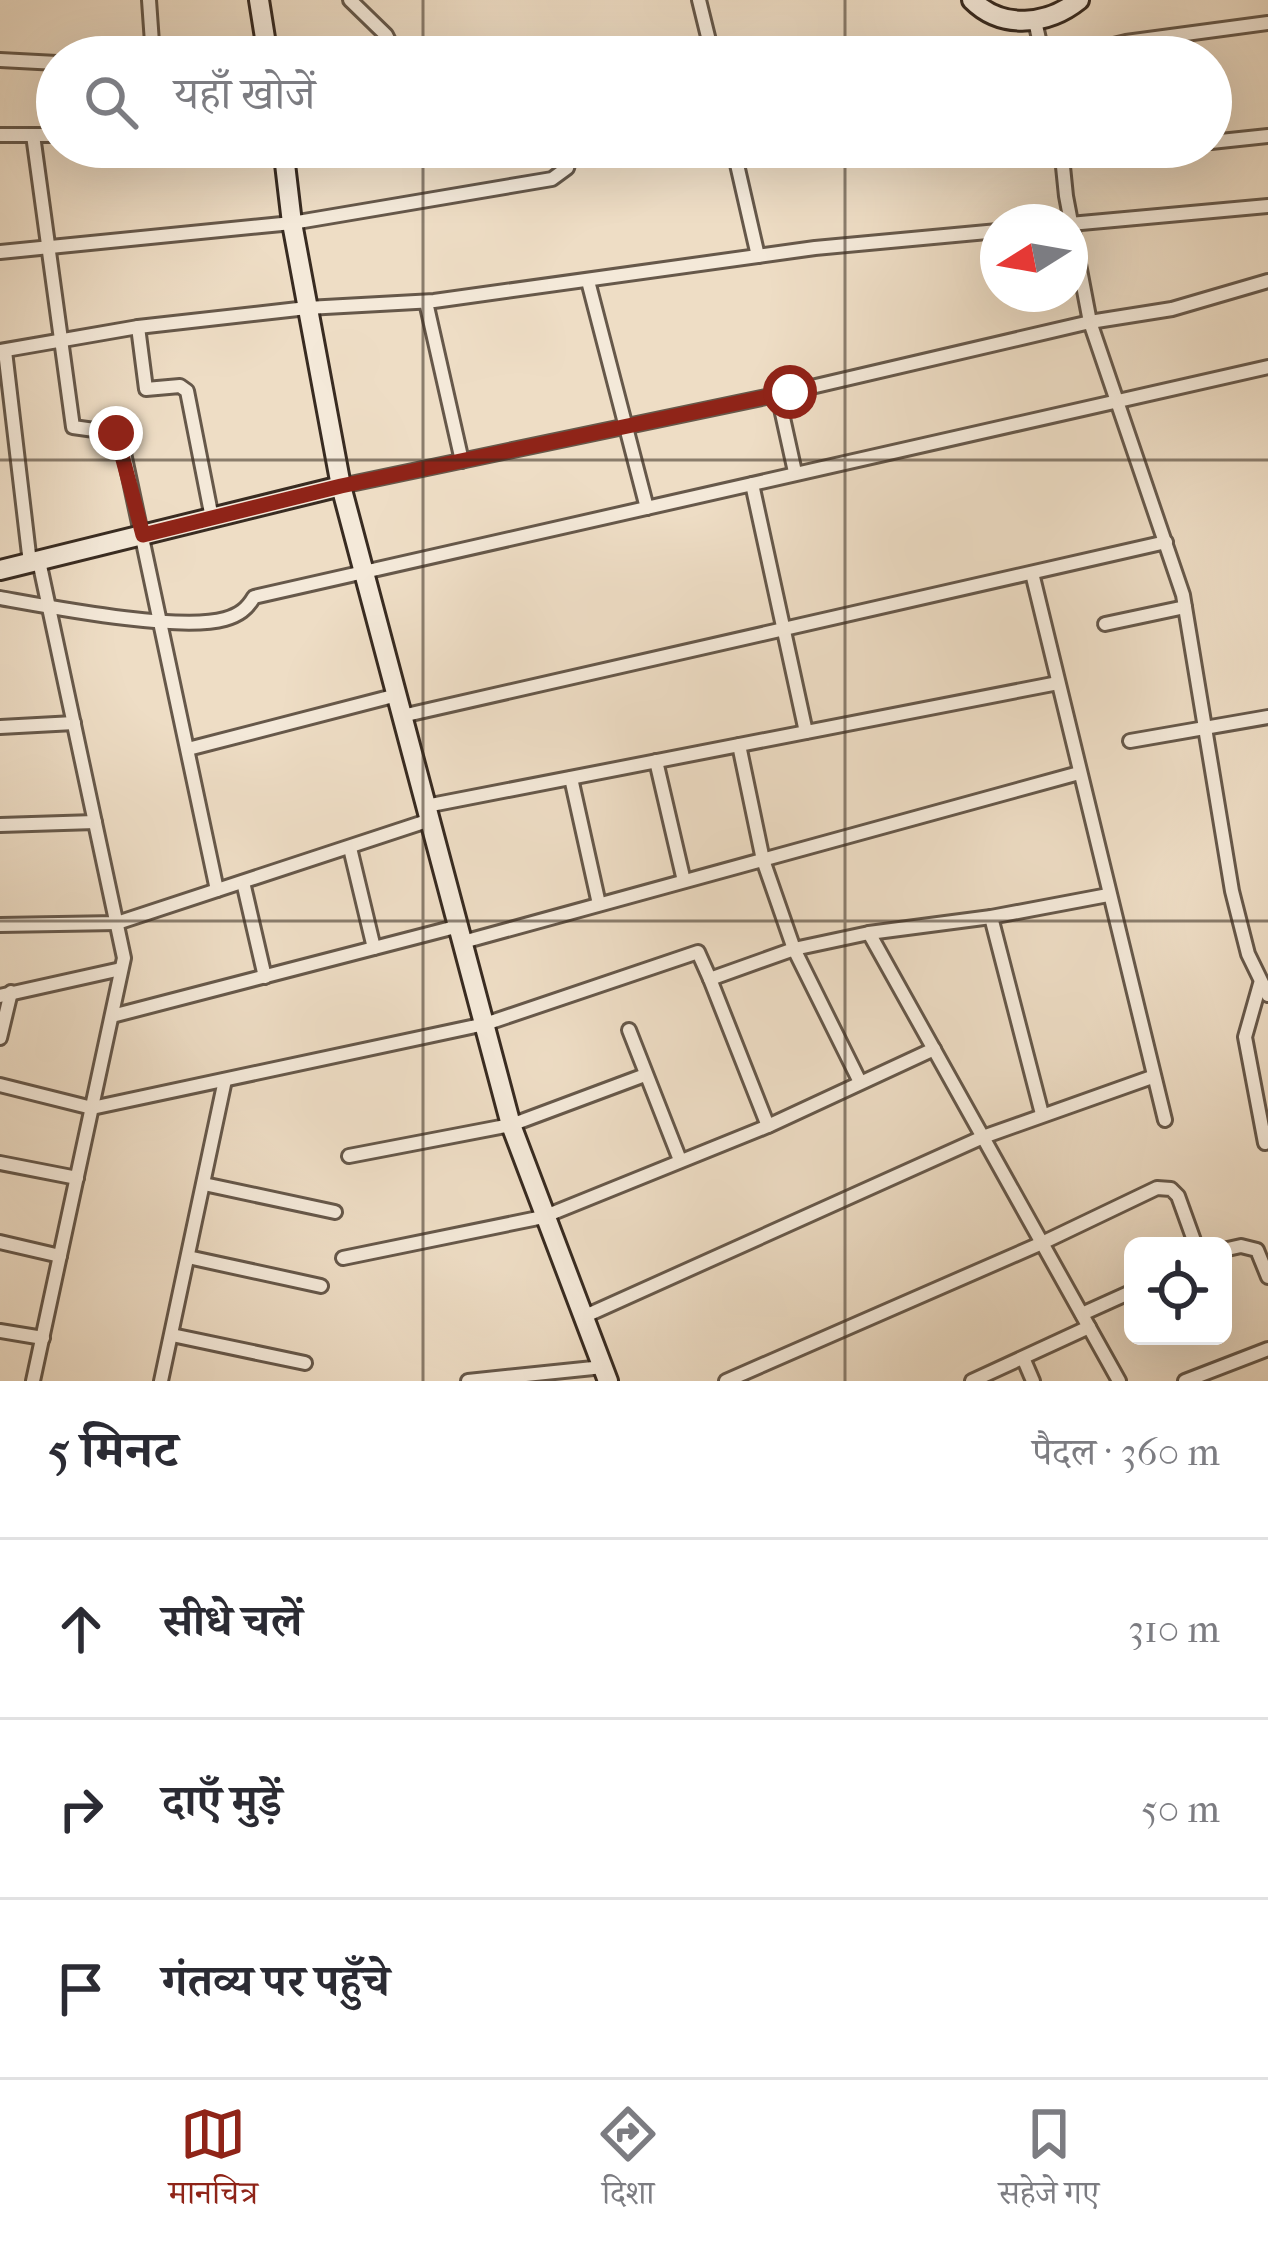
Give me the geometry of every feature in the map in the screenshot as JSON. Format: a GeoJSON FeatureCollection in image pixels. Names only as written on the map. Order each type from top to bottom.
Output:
{"type":"FeatureCollection","features":[{"type":"Feature","properties":{"kind":"street"},"geometry":{"type":"LineString","coordinates":[[149,0],[151,36]]}},
{"type":"Feature","properties":{"kind":"street"},"geometry":{"type":"LineString","coordinates":[[259,0],[265,36]]}},
{"type":"Feature","properties":{"kind":"street"},"geometry":{"type":"LineString","coordinates":[[350,0],[386,36]]}},
{"type":"Feature","properties":{"kind":"street"},"geometry":{"type":"LineString","coordinates":[[699,0],[708,36]]}},
{"type":"Feature","properties":{"kind":"street"},"geometry":{"type":"LineString","coordinates":[[972,0],[1005,19],[1035,21],[1063,12],[1079,0]]}},
{"type":"Feature","properties":{"kind":"street"},"geometry":{"type":"LineString","coordinates":[[1035,21],[1038,36]]}},
{"type":"Feature","properties":{"kind":"street"},"geometry":{"type":"LineString","coordinates":[[1169,36],[1268,22]]}},
{"type":"Feature","properties":{"kind":"street"},"geometry":{"type":"LineString","coordinates":[[0,61],[36,62]]}},
{"type":"Feature","properties":{"kind":"street"},"geometry":{"type":"LineString","coordinates":[[0,135],[33,135],[36,154]]}},
{"type":"Feature","properties":{"kind":"street"},"geometry":{"type":"LineString","coordinates":[[1232,140],[1268,136]]}},
{"type":"Feature","properties":{"kind":"street"},"geometry":{"type":"LineString","coordinates":[[38,168],[73,427],[116,433],[143,535],[217,890]]}},
{"type":"Feature","properties":{"kind":"street"},"geometry":{"type":"LineString","coordinates":[[285,168],[341,486],[512,1125],[605,1374],[468,1381]]}},
{"type":"Feature","properties":{"kind":"street"},"geometry":{"type":"LineString","coordinates":[[0,252],[292,224],[552,179],[567,168]]}},
{"type":"Feature","properties":{"kind":"street"},"geometry":{"type":"LineString","coordinates":[[738,168],[758,256]]}},
{"type":"Feature","properties":{"kind":"street"},"geometry":{"type":"LineString","coordinates":[[1064,168],[1068,204]]}},
{"type":"Feature","properties":{"kind":"street"},"geometry":{"type":"LineString","coordinates":[[1088,222],[1268,206]]}},
{"type":"Feature","properties":{"kind":"street"},"geometry":{"type":"LineString","coordinates":[[33,1381],[124,958],[49,606],[34,562],[2,351],[138,327],[307,308],[426,302],[758,256],[980,233]]}},
{"type":"Feature","properties":{"kind":"street"},"geometry":{"type":"LineString","coordinates":[[588,280],[647,508]]}},
{"type":"Feature","properties":{"kind":"street"},"geometry":{"type":"LineString","coordinates":[[0,570],[341,486],[778,395],[1090,322],[1172,309],[1268,281]]}},
{"type":"Feature","properties":{"kind":"street"},"geometry":{"type":"LineString","coordinates":[[426,302],[462,461]]}},
{"type":"Feature","properties":{"kind":"street"},"geometry":{"type":"LineString","coordinates":[[1088,312],[1185,607],[1232,891],[1264,989],[1245,1036],[1265,1143]]}},
{"type":"Feature","properties":{"kind":"street"},"geometry":{"type":"LineString","coordinates":[[138,327],[146,389],[180,386],[187,391],[212,518]]}},
{"type":"Feature","properties":{"kind":"street"},"geometry":{"type":"LineString","coordinates":[[0,598],[160,620],[222,620],[246,610],[254,597],[1268,367]]}},
{"type":"Feature","properties":{"kind":"street"},"geometry":{"type":"LineString","coordinates":[[778,395],[795,472]]}},
{"type":"Feature","properties":{"kind":"street"},"geometry":{"type":"LineString","coordinates":[[752,484],[806,732]]}},
{"type":"Feature","properties":{"kind":"street"},"geometry":{"type":"LineString","coordinates":[[402,716],[1166,542]]}},
{"type":"Feature","properties":{"kind":"street"},"geometry":{"type":"LineString","coordinates":[[1032,573],[1165,1120]]}},
{"type":"Feature","properties":{"kind":"street"},"geometry":{"type":"LineString","coordinates":[[1105,624],[1185,607]]}},
{"type":"Feature","properties":{"kind":"street"},"geometry":{"type":"LineString","coordinates":[[0,925],[117,923],[350,848],[428,813],[571,778],[1058,683]]}},
{"type":"Feature","properties":{"kind":"street"},"geometry":{"type":"LineString","coordinates":[[188,749],[397,695]]}},
{"type":"Feature","properties":{"kind":"street"},"geometry":{"type":"LineString","coordinates":[[1130,741],[1268,717]]}},
{"type":"Feature","properties":{"kind":"street"},"geometry":{"type":"LineString","coordinates":[[0,728],[74,723]]}},
{"type":"Feature","properties":{"kind":"street"},"geometry":{"type":"LineString","coordinates":[[739,745],[763,860],[794,949],[860,1082]]}},
{"type":"Feature","properties":{"kind":"street"},"geometry":{"type":"LineString","coordinates":[[656,761],[684,881]]}},
{"type":"Feature","properties":{"kind":"street"},"geometry":{"type":"LineString","coordinates":[[112,1016],[374,948],[599,904],[1079,773]]}},
{"type":"Feature","properties":{"kind":"street"},"geometry":{"type":"LineString","coordinates":[[571,778],[599,904]]}},
{"type":"Feature","properties":{"kind":"street"},"geometry":{"type":"LineString","coordinates":[[0,825],[95,822]]}},
{"type":"Feature","properties":{"kind":"street"},"geometry":{"type":"LineString","coordinates":[[350,848],[374,948]]}},
{"type":"Feature","properties":{"kind":"street"},"geometry":{"type":"LineString","coordinates":[[243,882],[265,977]]}},
{"type":"Feature","properties":{"kind":"street"},"geometry":{"type":"LineString","coordinates":[[710,979],[794,949],[869,932],[1108,895]]}},
{"type":"Feature","properties":{"kind":"street"},"geometry":{"type":"LineString","coordinates":[[991,916],[1042,1114]]}},
{"type":"Feature","properties":{"kind":"street"},"geometry":{"type":"LineString","coordinates":[[869,932],[1118,1381]]}},
{"type":"Feature","properties":{"kind":"street"},"geometry":{"type":"LineString","coordinates":[[0,1085],[92,1108],[484,1024],[698,952],[768,1126]]}},
{"type":"Feature","properties":{"kind":"street"},"geometry":{"type":"LineString","coordinates":[[0,1038],[5,994],[121,969]]}},
{"type":"Feature","properties":{"kind":"street"},"geometry":{"type":"LineString","coordinates":[[629,1030],[680,1160]]}},
{"type":"Feature","properties":{"kind":"street"},"geometry":{"type":"LineString","coordinates":[[343,1258],[543,1217],[768,1126],[934,1049]]}},
{"type":"Feature","properties":{"kind":"street"},"geometry":{"type":"LineString","coordinates":[[349,1156],[512,1125],[646,1075]]}},
{"type":"Feature","properties":{"kind":"street"},"geometry":{"type":"LineString","coordinates":[[583,1317],[983,1137],[1152,1077]]}},
{"type":"Feature","properties":{"kind":"street"},"geometry":{"type":"LineString","coordinates":[[161,1381],[225,1080]]}},
{"type":"Feature","properties":{"kind":"street"},"geometry":{"type":"LineString","coordinates":[[0,1162],[77,1178]]}},
{"type":"Feature","properties":{"kind":"street"},"geometry":{"type":"LineString","coordinates":[[203,1184],[334,1212]]}},
{"type":"Feature","properties":{"kind":"street"},"geometry":{"type":"LineString","coordinates":[[725,1381],[1165,1187],[1178,1196],[1193,1237]]}},
{"type":"Feature","properties":{"kind":"street"},"geometry":{"type":"LineString","coordinates":[[0,1242],[60,1256]]}},
{"type":"Feature","properties":{"kind":"street"},"geometry":{"type":"LineString","coordinates":[[1232,1248],[1257,1250],[1268,1276]]}},
{"type":"Feature","properties":{"kind":"street"},"geometry":{"type":"LineString","coordinates":[[188,1257],[321,1286]]}},
{"type":"Feature","properties":{"kind":"street"},"geometry":{"type":"LineString","coordinates":[[972,1381],[1024,1360],[1124,1297]]}},
{"type":"Feature","properties":{"kind":"street"},"geometry":{"type":"LineString","coordinates":[[0,1331],[43,1338]]}},
{"type":"Feature","properties":{"kind":"street"},"geometry":{"type":"LineString","coordinates":[[172,1335],[305,1363]]}},
{"type":"Feature","properties":{"kind":"street"},"geometry":{"type":"LineString","coordinates":[[1185,1381],[1268,1349]]}},
{"type":"Feature","properties":{"kind":"street"},"geometry":{"type":"LineString","coordinates":[[1024,1360],[1033,1381]]}},
{"type":"Feature","properties":{"kind":"route"},"geometry":{"type":"LineString","coordinates":[[116,433],[143,535],[341,486],[790,392]]}}]}
